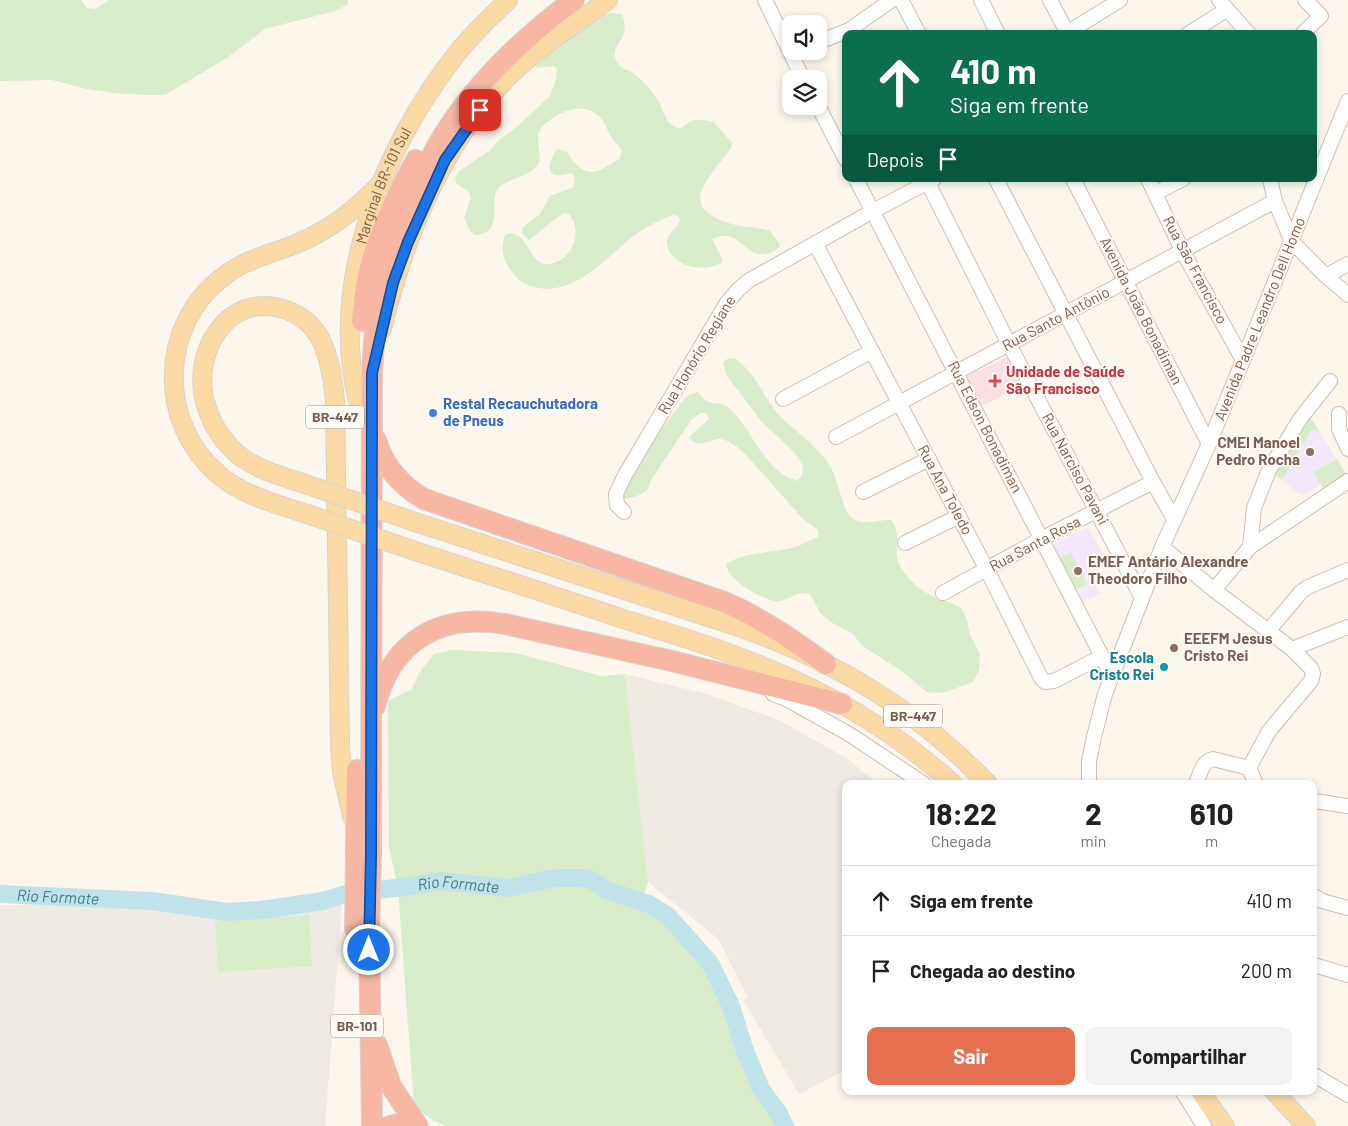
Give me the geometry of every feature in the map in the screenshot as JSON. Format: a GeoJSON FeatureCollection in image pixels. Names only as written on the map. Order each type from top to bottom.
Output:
{"type":"FeatureCollection","features":[{"type":"Feature","properties":{"kind":"highway","name":"BR-101"},"geometry":{"type":"LineString","coordinates":[[364,855],[357,832],[360,676],[359,405],[362,323],[369,272],[384,226],[403,184],[427,140],[458,94],[492,53],[552,0]]}},
{"type":"Feature","properties":{"kind":"highway","name":"BR-101"},"geometry":{"type":"LineString","coordinates":[[358,1126],[364,855],[371,730],[372,373],[374,326],[383,274],[417,186],[438,146],[464,105],[499,64],[524,39],[574,0]]}},
{"type":"Feature","properties":{"kind":"highway"},"geometry":{"type":"LineString","coordinates":[[372,421],[376,442],[385,462],[406,487],[424,499],[727,603],[746,611],[826,664]]}},
{"type":"Feature","properties":{"kind":"highway"},"geometry":{"type":"LineString","coordinates":[[371,730],[380,690],[400,656],[427,632],[460,622],[483,621],[505,624],[726,674],[842,704]]}},
{"type":"Feature","properties":{"kind":"highway","name":"BR-101"},"geometry":{"type":"LineString","coordinates":[[362,928],[370,1021],[372,1126]]}},
{"type":"Feature","properties":{"kind":"highway"},"geometry":{"type":"LineString","coordinates":[[370,1021],[389,1082],[418,1126]]}},
{"type":"Feature","properties":{"kind":"highway"},"geometry":{"type":"LineString","coordinates":[[390,1126],[404,1123],[418,1126]]}},
{"type":"Feature","properties":{"kind":"main road","name":"Marginal BR-101 Sul"},"geometry":{"type":"LineString","coordinates":[[359,405],[352,381],[350,321],[355,272],[368,221],[382,182],[407,130],[441,75],[480,27],[508,0]]}},
{"type":"Feature","properties":{"kind":"main road"},"geometry":{"type":"LineString","coordinates":[[372,373],[393,283],[408,242],[445,160],[471,121],[512,74],[547,44],[608,0]]}},
{"type":"Feature","properties":{"kind":"main road","name":"BR-447"},"geometry":{"type":"LineString","coordinates":[[382,182],[357,206],[329,227],[297,244],[246,262],[223,276],[212,285],[195,306],[177,343],[173,370],[174,398],[177,410],[186,434],[200,456],[218,474],[239,489],[418,552],[732,654],[767,668],[867,718],[906,744],[948,780]]}},
{"type":"Feature","properties":{"kind":"main road","name":"BR-447"},"geometry":{"type":"LineString","coordinates":[[357,832],[350,808],[341,761],[335,401],[330,368],[320,337],[302,318],[286,310],[269,307],[243,311],[221,326],[210,342],[203,361],[201,382],[207,409],[220,434],[242,458],[260,468],[308,486],[418,523],[736,626],[788,645],[880,694],[908,712],[958,754],[984,780]]}},
{"type":"Feature","properties":{"kind":"main road"},"geometry":{"type":"LineString","coordinates":[[1203,1095],[1226,1126]]}},
{"type":"Feature","properties":{"kind":"main road"},"geometry":{"type":"LineString","coordinates":[[1278,1095],[1306,1126]]}},
{"type":"Feature","properties":{"kind":"street"},"geometry":{"type":"LineString","coordinates":[[765,0],[782,32]]}},
{"type":"Feature","properties":{"kind":"street"},"geometry":{"type":"LineString","coordinates":[[853,30],[892,0]]}},
{"type":"Feature","properties":{"kind":"street"},"geometry":{"type":"LineString","coordinates":[[901,0],[917,30]]}},
{"type":"Feature","properties":{"kind":"street"},"geometry":{"type":"LineString","coordinates":[[981,0],[996,30]]}},
{"type":"Feature","properties":{"kind":"street"},"geometry":{"type":"LineString","coordinates":[[1050,0],[1066,30]]}},
{"type":"Feature","properties":{"kind":"street"},"geometry":{"type":"LineString","coordinates":[[1073,30],[1120,0]]}},
{"type":"Feature","properties":{"kind":"street"},"geometry":{"type":"LineString","coordinates":[[1305,0],[1321,16],[1306,30]]}},
{"type":"Feature","properties":{"kind":"street"},"geometry":{"type":"LineString","coordinates":[[1193,30],[1223,5],[1245,30]]}},
{"type":"Feature","properties":{"kind":"street"},"geometry":{"type":"LineString","coordinates":[[827,39],[842,35]]}},
{"type":"Feature","properties":{"kind":"street","name":"Avenida Padre Leandro Dell Homo"},"geometry":{"type":"LineString","coordinates":[[1317,179],[1348,101]]}},
{"type":"Feature","properties":{"kind":"street"},"geometry":{"type":"LineString","coordinates":[[823,115],[842,152]]}},
{"type":"Feature","properties":{"kind":"street","name":"Rua Edson Bonadiman"},"geometry":{"type":"LineString","coordinates":[[858,182],[1112,676]]}},
{"type":"Feature","properties":{"kind":"street","name":"Rua Honório Regiane"},"geometry":{"type":"LineString","coordinates":[[624,512],[617,505],[616,494],[639,451],[726,304],[738,290],[748,281],[925,182]]}},
{"type":"Feature","properties":{"kind":"street","name":"Rua Narciso Pavani"},"geometry":{"type":"LineString","coordinates":[[930,182],[1009,344],[1098,510],[1142,598]]}},
{"type":"Feature","properties":{"kind":"street"},"geometry":{"type":"LineString","coordinates":[[998,182],[1174,519]]}},
{"type":"Feature","properties":{"kind":"street","name":"Avenida João Bonadiman"},"geometry":{"type":"LineString","coordinates":[[1075,182],[1209,444]]}},
{"type":"Feature","properties":{"kind":"street","name":"Rua São Francisco"},"geometry":{"type":"LineString","coordinates":[[1150,182],[1183,252],[1243,360]]}},
{"type":"Feature","properties":{"kind":"street"},"geometry":{"type":"LineString","coordinates":[[1156,194],[1178,182]]}},
{"type":"Feature","properties":{"kind":"street"},"geometry":{"type":"LineString","coordinates":[[1271,182],[1275,202],[1292,242],[1348,295]]}},
{"type":"Feature","properties":{"kind":"street","name":"Avenida Padre Leandro Dell Homo"},"geometry":{"type":"LineString","coordinates":[[1089,780],[1089,761],[1105,694],[1162,546],[1209,444],[1316,182]]}},
{"type":"Feature","properties":{"kind":"street","name":"Rua Santo Antônio"},"geometry":{"type":"LineString","coordinates":[[836,437],[1275,202]]}},
{"type":"Feature","properties":{"kind":"street","name":"Rua Ana Toledo"},"geometry":{"type":"LineString","coordinates":[[815,243],[987,570],[1041,678],[1045,682],[1054,681],[1101,657]]}},
{"type":"Feature","properties":{"kind":"street"},"geometry":{"type":"LineString","coordinates":[[1326,276],[1348,264]]}},
{"type":"Feature","properties":{"kind":"street"},"geometry":{"type":"LineString","coordinates":[[783,399],[872,351]]}},
{"type":"Feature","properties":{"kind":"street"},"geometry":{"type":"LineString","coordinates":[[1250,547],[1254,508],[1269,470],[1300,420],[1330,382]]}},
{"type":"Feature","properties":{"kind":"street"},"geometry":{"type":"LineString","coordinates":[[1340,414],[1339,428],[1347,446]]}},
{"type":"Feature","properties":{"kind":"street"},"geometry":{"type":"LineString","coordinates":[[862,492],[929,459]]}},
{"type":"Feature","properties":{"kind":"street"},"geometry":{"type":"LineString","coordinates":[[1214,590],[1250,547],[1348,481]]}},
{"type":"Feature","properties":{"kind":"street","name":"Rua Santa Rosa"},"geometry":{"type":"LineString","coordinates":[[943,594],[1042,539],[1153,482]]}},
{"type":"Feature","properties":{"kind":"street"},"geometry":{"type":"LineString","coordinates":[[905,543],[958,516]]}},
{"type":"Feature","properties":{"kind":"street"},"geometry":{"type":"LineString","coordinates":[[1162,546],[1214,590],[1269,630],[1311,668],[1313,674],[1312,681],[1270,732],[1249,768]]}},
{"type":"Feature","properties":{"kind":"street"},"geometry":{"type":"LineString","coordinates":[[1269,630],[1301,592],[1348,570]]}},
{"type":"Feature","properties":{"kind":"street"},"geometry":{"type":"LineString","coordinates":[[1292,649],[1348,627]]}},
{"type":"Feature","properties":{"kind":"street"},"geometry":{"type":"LineString","coordinates":[[726,674],[786,699],[849,734],[918,780]]}},
{"type":"Feature","properties":{"kind":"street"},"geometry":{"type":"LineString","coordinates":[[1198,780],[1204,764],[1208,760],[1213,759],[1249,768]]}},
{"type":"Feature","properties":{"kind":"street"},"geometry":{"type":"LineString","coordinates":[[1249,768],[1254,780]]}},
{"type":"Feature","properties":{"kind":"street"},"geometry":{"type":"LineString","coordinates":[[1317,801],[1348,806]]}},
{"type":"Feature","properties":{"kind":"street"},"geometry":{"type":"LineString","coordinates":[[1317,898],[1348,908]]}},
{"type":"Feature","properties":{"kind":"street"},"geometry":{"type":"LineString","coordinates":[[1317,965],[1348,975]]}},
{"type":"Feature","properties":{"kind":"street"},"geometry":{"type":"LineString","coordinates":[[1317,1078],[1348,1094]]}},
{"type":"Feature","properties":{"kind":"street"},"geometry":{"type":"LineString","coordinates":[[1185,1095],[1204,1126]]}},
{"type":"Feature","properties":{"kind":"shaded area","name":"Unidade de Saúde São Francisco"},"geometry":{"type":"Polygon","coordinates":[[[1009,356],[1024,385],[980,407],[965,377],[1009,356]]]}},
{"type":"Feature","properties":{"kind":"shaded area","name":"CMEI Manoel Pedro Rocha"},"geometry":{"type":"Polygon","coordinates":[[[1309,415],[1346,474],[1323,489],[1320,485],[1302,496],[1275,474],[1309,415]]]}},
{"type":"Feature","properties":{"kind":"shaded area","name":"EMEF Antário Alexandre Theodoro Filho"},"geometry":{"type":"Polygon","coordinates":[[[1086,528],[1089,529],[1102,552],[1084,562],[1100,593],[1083,602],[1053,544],[1086,528]]]}},
{"type":"Feature","properties":{"kind":"shaded area"},"geometry":{"type":"Polygon","coordinates":[[[625,674],[703,693],[779,720],[848,759],[873,780],[842,780],[842,1072],[799,1094],[743,1000],[748,997],[718,939],[648,882],[625,674]]]}},
{"type":"Feature","properties":{"kind":"shaded area"},"geometry":{"type":"Polygon","coordinates":[[[0,905],[342,905],[325,1126],[0,1126],[0,905]]]}},
{"type":"Feature","properties":{"kind":"green space"},"geometry":{"type":"Polygon","coordinates":[[[0,0],[81,0],[87,8],[95,9],[109,0],[348,0],[347,5],[335,11],[265,29],[227,58],[165,95],[143,95],[87,89],[52,80],[0,81],[0,0]]]}},
{"type":"Feature","properties":{"kind":"green space"},"geometry":{"type":"Polygon","coordinates":[[[611,13],[622,14],[625,29],[616,47],[616,61],[621,67],[634,73],[649,88],[659,102],[669,122],[675,127],[680,128],[693,120],[714,122],[732,143],[731,148],[706,182],[701,201],[705,209],[715,217],[732,224],[770,231],[780,244],[779,248],[768,254],[759,254],[751,251],[731,237],[723,236],[712,239],[723,261],[707,267],[689,266],[673,257],[668,249],[668,237],[680,220],[678,216],[672,215],[639,232],[593,271],[567,285],[553,288],[538,288],[521,281],[515,276],[505,260],[503,246],[505,235],[512,234],[518,236],[539,262],[549,264],[563,259],[568,254],[576,234],[573,220],[569,214],[563,213],[529,240],[522,233],[523,227],[540,214],[550,196],[574,187],[575,176],[571,173],[555,175],[550,170],[550,163],[557,149],[567,152],[579,167],[591,172],[604,168],[620,158],[622,150],[611,137],[601,118],[591,111],[580,108],[568,110],[552,118],[543,126],[538,136],[540,158],[537,166],[533,170],[498,188],[495,198],[493,224],[484,233],[475,235],[471,232],[464,218],[471,197],[469,192],[456,183],[455,179],[459,171],[489,151],[501,138],[518,126],[550,96],[556,79],[557,69],[553,66],[536,68],[536,63],[594,17],[611,13]]]}},
{"type":"Feature","properties":{"kind":"green space"},"geometry":{"type":"Polygon","coordinates":[[[734,358],[748,370],[779,415],[824,457],[832,470],[849,515],[853,519],[862,522],[891,520],[897,533],[897,557],[905,574],[924,591],[961,608],[967,620],[969,632],[980,655],[979,670],[973,682],[943,693],[927,692],[900,670],[861,645],[853,634],[834,624],[820,613],[810,594],[801,593],[784,600],[775,601],[740,584],[729,573],[726,564],[733,560],[748,555],[796,547],[818,537],[818,530],[803,519],[734,444],[719,439],[697,443],[689,438],[709,419],[706,413],[701,413],[691,420],[651,480],[647,491],[635,497],[623,499],[619,495],[649,446],[685,398],[698,392],[712,403],[726,405],[737,416],[759,449],[776,469],[798,481],[802,475],[803,467],[800,461],[792,450],[761,421],[727,376],[723,363],[727,359],[734,358]]]}},
{"type":"Feature","properties":{"kind":"green space"},"geometry":{"type":"Polygon","coordinates":[[[1309,415],[1320,432],[1312,429],[1282,480],[1275,474],[1309,415]]]}},
{"type":"Feature","properties":{"kind":"green space"},"geometry":{"type":"Polygon","coordinates":[[[1337,459],[1346,474],[1323,489],[1314,472],[1337,459]]]}},
{"type":"Feature","properties":{"kind":"green space"},"geometry":{"type":"Polygon","coordinates":[[[1071,552],[1087,584],[1076,589],[1060,558],[1071,552]]]}},
{"type":"Feature","properties":{"kind":"green space"},"geometry":{"type":"Polygon","coordinates":[[[452,650],[516,653],[601,676],[625,674],[648,882],[642,901],[668,916],[714,970],[731,1006],[744,1048],[761,1089],[778,1112],[785,1126],[446,1126],[434,1121],[414,1107],[398,888],[389,847],[388,701],[412,689],[419,673],[434,654],[452,650]]]}},
{"type":"Feature","properties":{"kind":"green space"},"geometry":{"type":"Polygon","coordinates":[[[309,915],[312,966],[218,972],[215,921],[309,915]]]}},
{"type":"Feature","properties":{"kind":"waterway","name":"Rio Formate"},"geometry":{"type":"LineString","coordinates":[[0,894],[152,901],[227,912],[261,910],[323,901],[349,893],[441,881],[508,888],[555,878],[584,878],[594,881],[606,890],[649,904],[668,916],[710,963],[731,1006],[744,1048],[761,1089],[778,1112],[785,1126]]}},
{"type":"Feature","properties":{"kind":"place","name":"Unidade de Saúde São Francisco"},"geometry":{"type":"Point","coordinates":[995,381]}},
{"type":"Feature","properties":{"kind":"place","name":"Restal Recauchutadora de Pneus"},"geometry":{"type":"Point","coordinates":[433,413]}},
{"type":"Feature","properties":{"kind":"place","name":"CMEI Manoel Pedro Rocha"},"geometry":{"type":"Point","coordinates":[1310,452]}},
{"type":"Feature","properties":{"kind":"place","name":"EMEF Antário Alexandre Theodoro Filho"},"geometry":{"type":"Point","coordinates":[1078,571]}},
{"type":"Feature","properties":{"kind":"place","name":"EEEFM Jesus Cristo Rei"},"geometry":{"type":"Point","coordinates":[1174,648]}},
{"type":"Feature","properties":{"kind":"place","name":"Escola Cristo Rei"},"geometry":{"type":"Point","coordinates":[1164,667]}},
{"type":"Feature","properties":{"kind":"route"},"geometry":{"type":"LineString","coordinates":[[369,950],[371,854],[372,373],[393,283],[408,242],[445,160],[480,110]]}}]}
